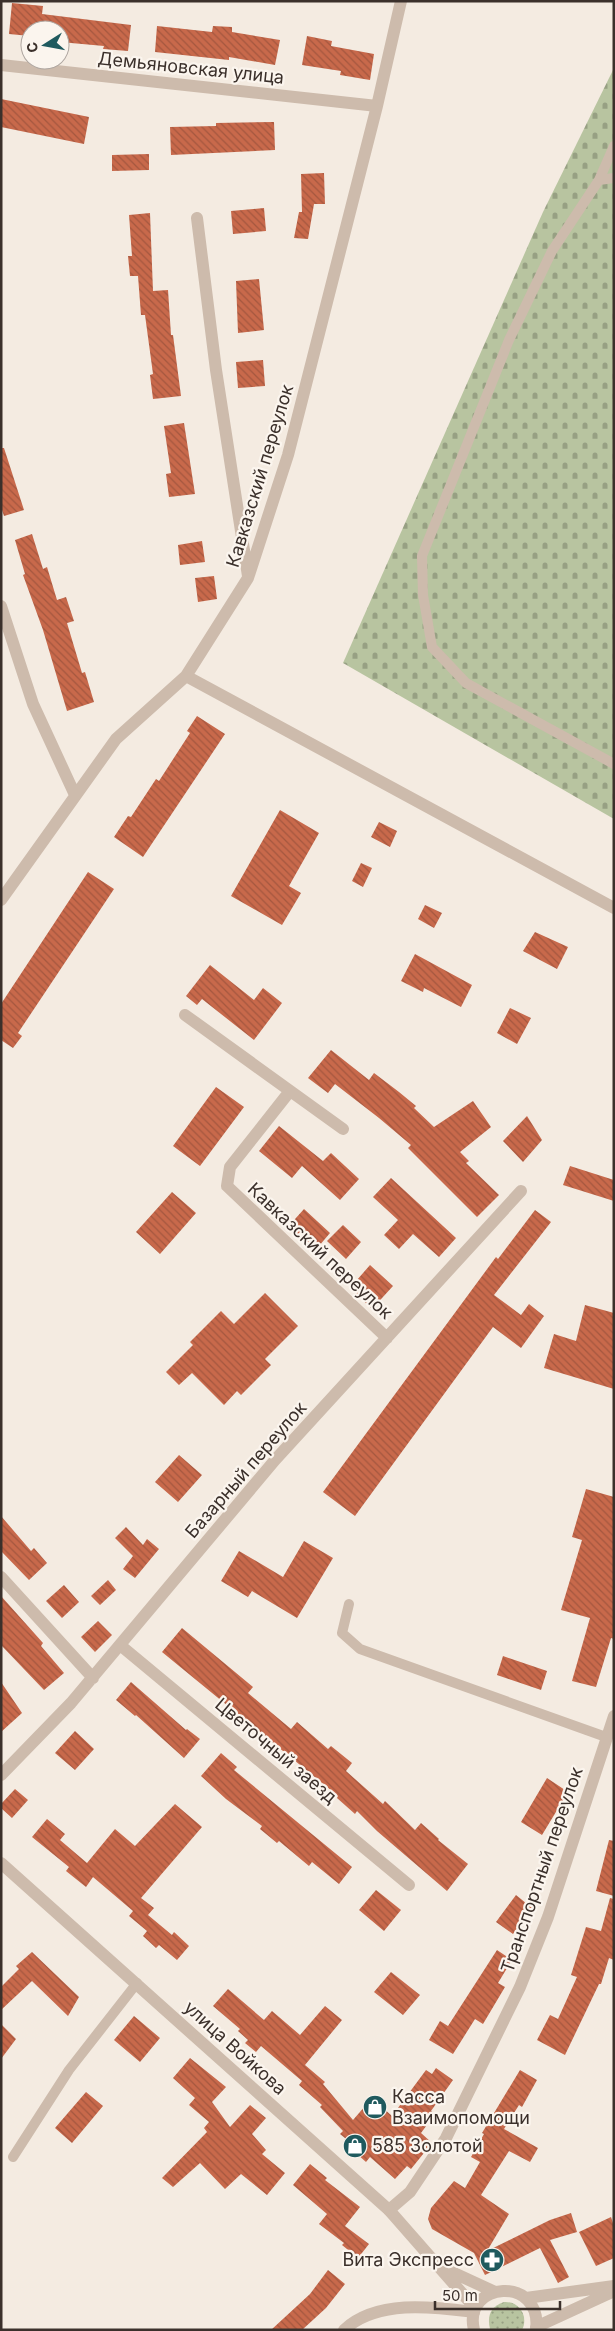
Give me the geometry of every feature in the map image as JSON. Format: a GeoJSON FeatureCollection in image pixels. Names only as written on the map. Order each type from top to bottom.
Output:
{"type":"FeatureCollection","features":[{"type":"Feature","properties":{"kind":"street","name":"Кавказский переулок"},"geometry":{"type":"LineString","coordinates":[[1,900],[116,739],[186,676],[248,578],[288,455],[377,106],[401,1]]}},
{"type":"Feature","properties":{"kind":"street","name":"Демьяновская улица"},"geometry":{"type":"LineString","coordinates":[[1,65],[377,106]]}},
{"type":"Feature","properties":{"kind":"street"},"geometry":{"type":"LineString","coordinates":[[196,218],[216,370],[248,578]]}},
{"type":"Feature","properties":{"kind":"street"},"geometry":{"type":"LineString","coordinates":[[1,606],[33,704],[76,795]]}},
{"type":"Feature","properties":{"kind":"street"},"geometry":{"type":"LineString","coordinates":[[186,676],[614,908]]}},
{"type":"Feature","properties":{"kind":"street"},"geometry":{"type":"LineString","coordinates":[[185,1016],[342,1129]]}},
{"type":"Feature","properties":{"kind":"street","name":"Кавказский переулок"},"geometry":{"type":"LineString","coordinates":[[290,1091],[230,1166],[227,1186],[387,1338]]}},
{"type":"Feature","properties":{"kind":"street","name":"Базарный переулок"},"geometry":{"type":"LineString","coordinates":[[1,1775],[93,1678],[275,1460],[521,1192]]}},
{"type":"Feature","properties":{"kind":"street"},"geometry":{"type":"LineString","coordinates":[[1,1577],[93,1678]]}},
{"type":"Feature","properties":{"kind":"street","name":"Цветочный заезд"},"geometry":{"type":"LineString","coordinates":[[120,1645],[409,1885]]}},
{"type":"Feature","properties":{"kind":"street","name":"Транспортный переулок"},"geometry":{"type":"LineString","coordinates":[[389,2210],[410,2192],[446,2138],[520,1987],[548,1917],[614,1716]]}},
{"type":"Feature","properties":{"kind":"street","name":"улица Войкова"},"geometry":{"type":"LineString","coordinates":[[1,1863],[389,2210],[475,2310]]}},
{"type":"Feature","properties":{"kind":"street","name":"улица Войкова"},"geometry":{"type":"LineString","coordinates":[[438,2266],[495,2292]]}},
{"type":"Feature","properties":{"kind":"street"},"geometry":{"type":"LineString","coordinates":[[526,2298],[614,2286]]}},
{"type":"Feature","properties":{"kind":"street"},"geometry":{"type":"LineString","coordinates":[[474,2330],[475,2310],[486,2297],[495,2292],[506,2290],[517,2292],[526,2298],[535,2312],[536,2328],[614,2291]]}},
{"type":"Feature","properties":{"kind":"street"},"geometry":{"type":"LineString","coordinates":[[344,2330],[350,2324],[380,2312],[414,2306],[475,2310]]}},
{"type":"Feature","properties":{"kind":"lane"},"geometry":{"type":"LineString","coordinates":[[614,146],[599,180],[552,251],[509,340],[422,556],[423,595],[432,647],[466,683],[614,764]]}},
{"type":"Feature","properties":{"kind":"lane"},"geometry":{"type":"LineString","coordinates":[[599,180],[614,178]]}},
{"type":"Feature","properties":{"kind":"lane"},"geometry":{"type":"LineString","coordinates":[[349,1604],[342,1634],[360,1649],[606,1737]]}},
{"type":"Feature","properties":{"kind":"lane"},"geometry":{"type":"LineString","coordinates":[[13,2157],[69,2070],[136,1983]]}},
{"type":"Feature","properties":{"kind":"green space"},"geometry":{"type":"Polygon","coordinates":[[[614,68],[614,819],[343,663],[543,212],[614,68]]]}},
{"type":"Feature","properties":{"kind":"green space"},"geometry":{"type":"Polygon","coordinates":[[[504,2302],[514,2304],[521,2310],[524,2320],[522,2330],[490,2329],[489,2316],[491,2312],[495,2306],[504,2302]]]}},
{"type":"Feature","properties":{"kind":"building"},"geometry":{"type":"Polygon","coordinates":[[[12,3],[43,6],[42,14],[131,25],[128,51],[103,49],[104,46],[70,43],[70,20],[20,20],[20,35],[9,34],[12,3]]]}},
{"type":"Feature","properties":{"kind":"building"},"geometry":{"type":"Polygon","coordinates":[[[157,26],[212,32],[213,26],[232,27],[232,32],[280,40],[275,65],[229,57],[229,60],[155,52],[157,26]]]}},
{"type":"Feature","properties":{"kind":"building"},"geometry":{"type":"Polygon","coordinates":[[[307,36],[332,41],[331,46],[374,54],[370,80],[340,75],[341,71],[302,65],[307,36]]]}},
{"type":"Feature","properties":{"kind":"building"},"geometry":{"type":"Polygon","coordinates":[[[1,99],[89,117],[84,144],[1,127],[1,99]]]}},
{"type":"Feature","properties":{"kind":"building"},"geometry":{"type":"Polygon","coordinates":[[[274,122],[275,150],[171,155],[170,127],[216,126],[216,123],[274,122]]]}},
{"type":"Feature","properties":{"kind":"building"},"geometry":{"type":"Polygon","coordinates":[[[149,154],[149,170],[112,171],[112,155],[149,154]]]}},
{"type":"Feature","properties":{"kind":"building"},"geometry":{"type":"Polygon","coordinates":[[[324,173],[325,204],[314,204],[308,239],[294,238],[299,212],[302,212],[301,174],[324,173]]]}},
{"type":"Feature","properties":{"kind":"building"},"geometry":{"type":"Polygon","coordinates":[[[264,208],[266,231],[233,234],[231,211],[264,208]]]}},
{"type":"Feature","properties":{"kind":"building"},"geometry":{"type":"Polygon","coordinates":[[[150,213],[153,291],[168,290],[171,335],[173,335],[181,396],[153,399],[150,375],[153,374],[145,315],[141,315],[138,276],[130,276],[128,256],[132,256],[129,215],[150,213]]]}},
{"type":"Feature","properties":{"kind":"building"},"geometry":{"type":"Polygon","coordinates":[[[259,279],[264,330],[238,333],[236,281],[259,279]]]}},
{"type":"Feature","properties":{"kind":"building"},"geometry":{"type":"Polygon","coordinates":[[[263,360],[265,386],[238,388],[236,362],[263,360]]]}},
{"type":"Feature","properties":{"kind":"building"},"geometry":{"type":"Polygon","coordinates":[[[184,423],[195,494],[169,497],[166,474],[171,473],[164,426],[184,423]]]}},
{"type":"Feature","properties":{"kind":"building"},"geometry":{"type":"Polygon","coordinates":[[[1,448],[4,448],[24,510],[4,516],[1,507],[1,448]]]}},
{"type":"Feature","properties":{"kind":"building"},"geometry":{"type":"Polygon","coordinates":[[[32,534],[43,569],[47,567],[57,600],[66,597],[74,621],[67,623],[82,673],[85,672],[94,702],[67,711],[43,630],[23,575],[25,574],[15,540],[32,534]]]}},
{"type":"Feature","properties":{"kind":"building"},"geometry":{"type":"Polygon","coordinates":[[[202,541],[205,562],[180,565],[178,545],[202,541]]]}},
{"type":"Feature","properties":{"kind":"building"},"geometry":{"type":"Polygon","coordinates":[[[214,576],[217,599],[198,602],[195,578],[214,576]]]}},
{"type":"Feature","properties":{"kind":"building"},"geometry":{"type":"Polygon","coordinates":[[[197,716],[225,734],[143,857],[114,837],[128,816],[131,817],[156,779],[159,781],[190,733],[187,731],[197,716]]]}},
{"type":"Feature","properties":{"kind":"building"},"geometry":{"type":"Polygon","coordinates":[[[280,810],[319,833],[289,886],[301,893],[282,925],[231,896],[280,810]]]}},
{"type":"Feature","properties":{"kind":"building"},"geometry":{"type":"Polygon","coordinates":[[[379,822],[397,831],[390,847],[371,837],[379,822]]]}},
{"type":"Feature","properties":{"kind":"building"},"geometry":{"type":"Polygon","coordinates":[[[361,863],[372,868],[363,887],[352,881],[361,863]]]}},
{"type":"Feature","properties":{"kind":"building"},"geometry":{"type":"Polygon","coordinates":[[[88,872],[114,889],[18,1033],[22,1036],[13,1048],[1,1040],[1,1004],[88,872]]]}},
{"type":"Feature","properties":{"kind":"building"},"geometry":{"type":"Polygon","coordinates":[[[425,905],[442,913],[434,928],[418,919],[425,905]]]}},
{"type":"Feature","properties":{"kind":"building"},"geometry":{"type":"Polygon","coordinates":[[[535,932],[568,947],[557,969],[523,951],[535,932]]]}},
{"type":"Feature","properties":{"kind":"building"},"geometry":{"type":"Polygon","coordinates":[[[415,954],[472,985],[461,1007],[424,988],[423,992],[401,981],[415,954]]]}},
{"type":"Feature","properties":{"kind":"building"},"geometry":{"type":"Polygon","coordinates":[[[210,965],[254,1000],[263,988],[282,1003],[254,1040],[202,999],[197,1005],[186,996],[210,965]]]}},
{"type":"Feature","properties":{"kind":"building"},"geometry":{"type":"Polygon","coordinates":[[[510,1008],[531,1018],[517,1044],[497,1033],[510,1008]]]}},
{"type":"Feature","properties":{"kind":"building"},"geometry":{"type":"Polygon","coordinates":[[[331,1050],[369,1080],[374,1073],[416,1106],[414,1108],[434,1127],[473,1101],[491,1127],[460,1152],[469,1161],[466,1163],[499,1195],[477,1217],[408,1148],[411,1145],[379,1118],[335,1084],[328,1093],[308,1078],[331,1050]]]}},
{"type":"Feature","properties":{"kind":"building"},"geometry":{"type":"Polygon","coordinates":[[[216,1087],[244,1107],[200,1166],[173,1146],[216,1087]]]}},
{"type":"Feature","properties":{"kind":"building"},"geometry":{"type":"Polygon","coordinates":[[[527,1116],[542,1140],[523,1162],[503,1141],[527,1116]]]}},
{"type":"Feature","properties":{"kind":"building"},"geometry":{"type":"Polygon","coordinates":[[[279,1126],[323,1161],[331,1153],[359,1179],[340,1200],[302,1166],[292,1178],[259,1151],[279,1126]]]}},
{"type":"Feature","properties":{"kind":"building"},"geometry":{"type":"Polygon","coordinates":[[[570,1166],[614,1180],[614,1201],[563,1185],[570,1166]]]}},
{"type":"Feature","properties":{"kind":"building"},"geometry":{"type":"Polygon","coordinates":[[[391,1178],[456,1238],[439,1257],[413,1234],[399,1249],[384,1235],[398,1220],[373,1197],[391,1178]]]}},
{"type":"Feature","properties":{"kind":"building"},"geometry":{"type":"Polygon","coordinates":[[[172,1192],[196,1213],[160,1254],[136,1232],[172,1192]]]}},
{"type":"Feature","properties":{"kind":"building"},"geometry":{"type":"Polygon","coordinates":[[[304,1209],[330,1233],[313,1253],[287,1228],[304,1209]]]}},
{"type":"Feature","properties":{"kind":"building"},"geometry":{"type":"Polygon","coordinates":[[[535,1210],[551,1222],[494,1295],[521,1315],[529,1304],[544,1316],[521,1348],[493,1327],[355,1516],[323,1492],[496,1257],[498,1259],[535,1210]]]}},
{"type":"Feature","properties":{"kind":"building"},"geometry":{"type":"Polygon","coordinates":[[[343,1225],[361,1242],[346,1259],[327,1241],[343,1225]]]}},
{"type":"Feature","properties":{"kind":"building"},"geometry":{"type":"Polygon","coordinates":[[[370,1265],[393,1286],[372,1309],[350,1288],[370,1265]]]}},
{"type":"Feature","properties":{"kind":"building"},"geometry":{"type":"Polygon","coordinates":[[[265,1293],[298,1326],[265,1359],[271,1365],[241,1395],[237,1391],[224,1405],[192,1373],[179,1385],[166,1372],[193,1345],[190,1342],[221,1311],[234,1324],[265,1293]]]}},
{"type":"Feature","properties":{"kind":"building"},"geometry":{"type":"Polygon","coordinates":[[[585,1305],[614,1313],[614,1389],[544,1368],[554,1334],[576,1341],[585,1305]]]}},
{"type":"Feature","properties":{"kind":"building"},"geometry":{"type":"Polygon","coordinates":[[[179,1455],[202,1475],[178,1502],[155,1482],[179,1455]]]}},
{"type":"Feature","properties":{"kind":"building"},"geometry":{"type":"Polygon","coordinates":[[[586,1489],[614,1497],[614,1639],[611,1638],[596,1687],[572,1681],[590,1618],[561,1610],[582,1540],[572,1537],[586,1489]]]}},
{"type":"Feature","properties":{"kind":"building"},"geometry":{"type":"Polygon","coordinates":[[[1,1516],[31,1551],[34,1548],[47,1563],[29,1580],[1,1551],[1,1516]]]}},
{"type":"Feature","properties":{"kind":"building"},"geometry":{"type":"Polygon","coordinates":[[[126,1527],[143,1545],[147,1539],[159,1549],[135,1578],[123,1569],[133,1556],[115,1538],[126,1527]]]}},
{"type":"Feature","properties":{"kind":"building"},"geometry":{"type":"Polygon","coordinates":[[[304,1541],[333,1558],[297,1618],[252,1591],[248,1597],[221,1581],[239,1551],[283,1577],[304,1541]]]}},
{"type":"Feature","properties":{"kind":"building"},"geometry":{"type":"Polygon","coordinates":[[[108,1580],[116,1590],[100,1605],[91,1596],[108,1580]]]}},
{"type":"Feature","properties":{"kind":"building"},"geometry":{"type":"Polygon","coordinates":[[[64,1585],[79,1602],[62,1618],[46,1601],[64,1585]]]}},
{"type":"Feature","properties":{"kind":"building"},"geometry":{"type":"Polygon","coordinates":[[[1,1596],[43,1643],[41,1646],[64,1673],[44,1690],[1,1645],[1,1596]]]}},
{"type":"Feature","properties":{"kind":"building"},"geometry":{"type":"Polygon","coordinates":[[[98,1621],[112,1635],[95,1652],[81,1637],[98,1621]]]}},
{"type":"Feature","properties":{"kind":"building"},"geometry":{"type":"Polygon","coordinates":[[[182,1628],[253,1687],[248,1693],[291,1729],[297,1722],[328,1749],[331,1746],[352,1763],[346,1771],[383,1804],[385,1801],[415,1830],[421,1823],[438,1840],[468,1864],[447,1891],[377,1831],[357,1811],[355,1814],[337,1798],[338,1796],[162,1652],[182,1628]]]}},
{"type":"Feature","properties":{"kind":"building"},"geometry":{"type":"Polygon","coordinates":[[[503,1656],[547,1671],[541,1690],[497,1675],[503,1656]]]}},
{"type":"Feature","properties":{"kind":"building"},"geometry":{"type":"Polygon","coordinates":[[[1,1682],[22,1713],[1,1732],[1,1682]]]}},
{"type":"Feature","properties":{"kind":"building"},"geometry":{"type":"Polygon","coordinates":[[[131,1682],[186,1730],[200,1739],[184,1758],[136,1715],[116,1700],[131,1682]]]}},
{"type":"Feature","properties":{"kind":"building"},"geometry":{"type":"Polygon","coordinates":[[[75,1731],[94,1749],[75,1770],[55,1753],[75,1731]]]}},
{"type":"Feature","properties":{"kind":"building"},"geometry":{"type":"Polygon","coordinates":[[[221,1753],[237,1767],[234,1770],[352,1867],[339,1884],[312,1862],[309,1866],[279,1841],[277,1843],[260,1829],[262,1826],[226,1799],[201,1776],[221,1753]]]}},
{"type":"Feature","properties":{"kind":"building"},"geometry":{"type":"Polygon","coordinates":[[[547,1778],[568,1792],[542,1835],[521,1822],[547,1778]]]}},
{"type":"Feature","properties":{"kind":"building"},"geometry":{"type":"Polygon","coordinates":[[[15,1789],[28,1800],[12,1818],[1,1808],[1,1804],[15,1789]]]}},
{"type":"Feature","properties":{"kind":"building"},"geometry":{"type":"Polygon","coordinates":[[[175,1804],[202,1827],[141,1898],[154,1908],[148,1915],[172,1935],[174,1932],[189,1946],[177,1960],[159,1945],[156,1948],[143,1936],[147,1931],[129,1916],[133,1911],[93,1877],[86,1887],[66,1871],[69,1867],[32,1837],[47,1819],[65,1834],[60,1840],[87,1863],[115,1829],[135,1846],[175,1804]]]}},
{"type":"Feature","properties":{"kind":"building"},"geometry":{"type":"Polygon","coordinates":[[[609,1840],[614,1841],[614,1896],[596,1891],[609,1840]]]}},
{"type":"Feature","properties":{"kind":"building"},"geometry":{"type":"Polygon","coordinates":[[[376,1890],[401,1910],[384,1931],[359,1910],[376,1890]]]}},
{"type":"Feature","properties":{"kind":"building"},"geometry":{"type":"Polygon","coordinates":[[[516,1895],[532,1908],[513,1934],[496,1922],[516,1895]]]}},
{"type":"Feature","properties":{"kind":"building"},"geometry":{"type":"Polygon","coordinates":[[[610,1898],[614,1899],[614,1960],[609,1958],[601,1984],[599,1984],[565,2055],[537,2040],[550,2015],[558,2019],[577,1977],[571,1975],[586,1927],[601,1931],[610,1898]]]}},
{"type":"Feature","properties":{"kind":"building"},"geometry":{"type":"Polygon","coordinates":[[[497,1950],[512,1960],[498,1983],[505,1987],[483,2024],[475,2019],[453,2054],[429,2040],[440,2021],[448,2026],[497,1950]]]}},
{"type":"Feature","properties":{"kind":"building"},"geometry":{"type":"Polygon","coordinates":[[[32,1952],[79,1997],[68,2016],[32,1981],[1,2010],[1,1987],[19,1969],[16,1966],[32,1952]]]}},
{"type":"Feature","properties":{"kind":"building"},"geometry":{"type":"Polygon","coordinates":[[[391,1972],[420,1995],[403,2015],[374,1992],[391,1972]]]}},
{"type":"Feature","properties":{"kind":"building"},"geometry":{"type":"Polygon","coordinates":[[[228,1989],[264,2020],[272,2011],[300,2035],[325,2006],[342,2020],[305,2065],[325,2082],[323,2084],[353,2120],[372,2098],[392,2116],[426,2070],[432,2074],[436,2068],[453,2080],[431,2111],[435,2114],[421,2133],[432,2143],[411,2169],[407,2166],[395,2179],[370,2157],[366,2162],[348,2146],[351,2143],[340,2134],[343,2131],[320,2107],[322,2105],[299,2085],[302,2081],[261,2046],[256,2052],[245,2043],[248,2040],[238,2031],[240,2029],[213,2006],[228,1989]]]}},
{"type":"Feature","properties":{"kind":"building"},"geometry":{"type":"Polygon","coordinates":[[[134,2016],[160,2038],[140,2062],[114,2040],[134,2016]]]}},
{"type":"Feature","properties":{"kind":"building"},"geometry":{"type":"Polygon","coordinates":[[[1,2024],[16,2039],[1,2059],[1,2024]]]}},
{"type":"Feature","properties":{"kind":"building"},"geometry":{"type":"Polygon","coordinates":[[[190,2058],[226,2087],[212,2102],[230,2127],[250,2105],[266,2118],[252,2134],[266,2150],[262,2154],[285,2173],[267,2195],[241,2174],[225,2189],[200,2163],[173,2187],[162,2178],[207,2132],[204,2128],[209,2122],[189,2105],[195,2098],[173,2078],[190,2058]]]}},
{"type":"Feature","properties":{"kind":"building"},"geometry":{"type":"Polygon","coordinates":[[[520,2070],[537,2080],[522,2107],[519,2105],[504,2129],[538,2148],[530,2162],[509,2151],[481,2195],[509,2214],[487,2251],[550,2220],[571,2213],[577,2232],[550,2240],[569,2277],[558,2283],[540,2248],[485,2275],[474,2253],[432,2229],[428,2219],[431,2208],[454,2181],[465,2188],[480,2162],[471,2157],[484,2134],[482,2133],[520,2070]]]}},
{"type":"Feature","properties":{"kind":"building"},"geometry":{"type":"Polygon","coordinates":[[[86,2092],[103,2106],[72,2143],[55,2128],[86,2092]]]}},
{"type":"Feature","properties":{"kind":"building"},"geometry":{"type":"Polygon","coordinates":[[[310,2164],[327,2178],[325,2180],[360,2207],[345,2226],[369,2244],[358,2258],[342,2245],[344,2243],[319,2224],[327,2214],[293,2185],[310,2164]]]}},
{"type":"Feature","properties":{"kind":"building"},"geometry":{"type":"Polygon","coordinates":[[[611,2217],[614,2226],[614,2258],[596,2266],[579,2232],[611,2217]]]}},
{"type":"Feature","properties":{"kind":"building"},"geometry":{"type":"Polygon","coordinates":[[[328,2270],[345,2284],[326,2308],[302,2330],[271,2330],[310,2294],[328,2270]]]}},
{"type":"Feature","properties":{"kind":"place","name":"Касса Взаимопомощи"},"geometry":{"type":"Point","coordinates":[375,2107]}},
{"type":"Feature","properties":{"kind":"place","name":"585 Золотой"},"geometry":{"type":"Point","coordinates":[355,2146]}},
{"type":"Feature","properties":{"kind":"place","name":"Вита Экспресс"},"geometry":{"type":"Point","coordinates":[492,2260]}}]}
